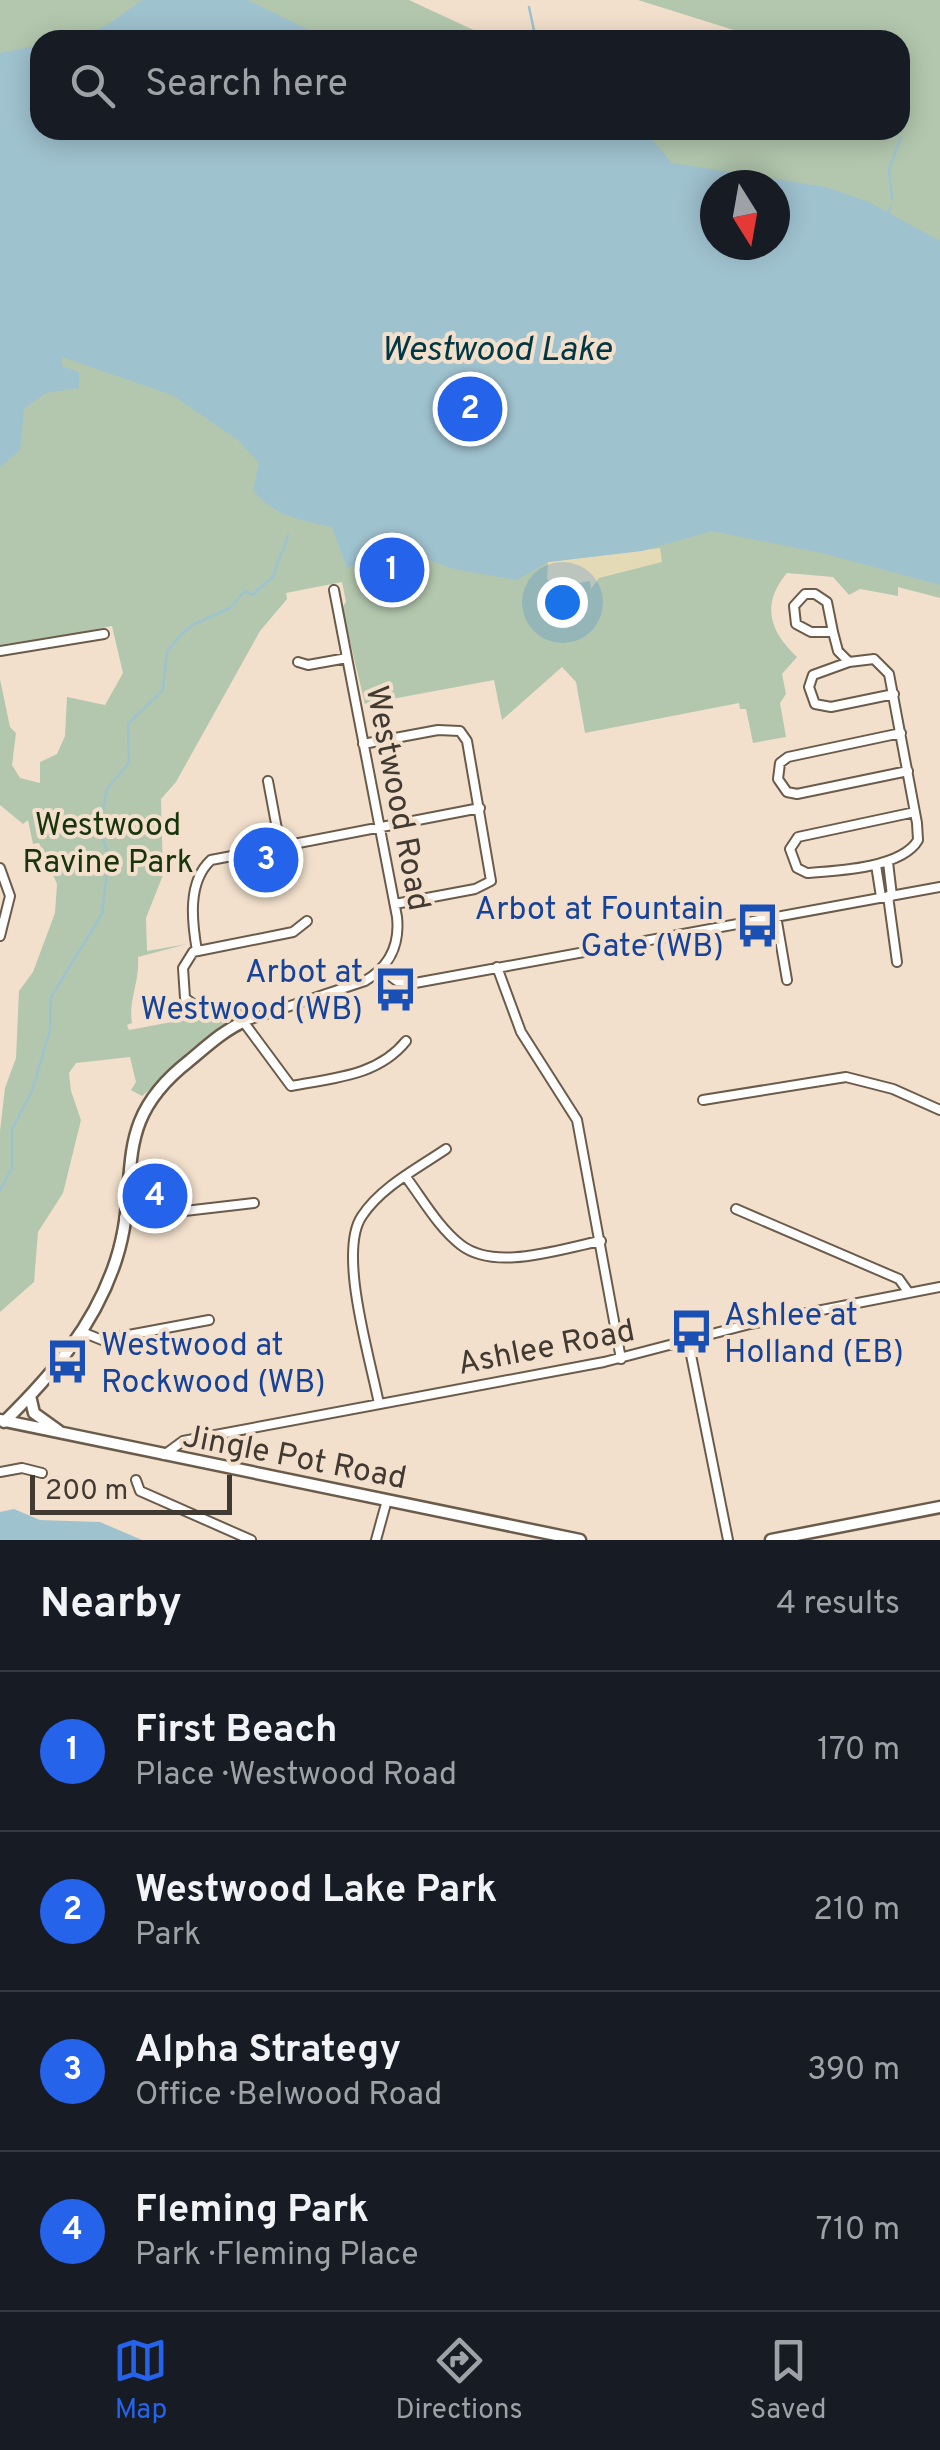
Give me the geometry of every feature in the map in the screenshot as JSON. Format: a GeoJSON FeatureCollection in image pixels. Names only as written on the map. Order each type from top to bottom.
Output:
{"type":"FeatureCollection","features":[{"type":"Feature","properties":{"kind":"street","name":"Westwood Road"},"geometry":{"type":"LineString","coordinates":[[334,590],[395,904],[396,944],[382,970]]}},
{"type":"Feature","properties":{"kind":"street"},"geometry":{"type":"LineString","coordinates":[[833,632],[811,632],[796,624],[792,611],[796,601],[805,594],[820,596],[831,614],[838,651],[849,662]]}},
{"type":"Feature","properties":{"kind":"street"},"geometry":{"type":"LineString","coordinates":[[0,651],[104,634]]}},
{"type":"Feature","properties":{"kind":"street"},"geometry":{"type":"LineString","coordinates":[[298,662],[308,665],[347,658]]}},
{"type":"Feature","properties":{"kind":"street"},"geometry":{"type":"LineString","coordinates":[[894,694],[830,708],[815,704],[809,687],[813,675],[849,662],[880,661],[894,694],[916,812],[917,843],[888,862],[876,865],[807,873],[797,868],[790,849],[805,834],[916,812]]}},
{"type":"Feature","properties":{"kind":"street"},"geometry":{"type":"LineString","coordinates":[[363,744],[438,730],[460,732],[466,741],[480,808],[492,870],[488,884],[395,904]]}},
{"type":"Feature","properties":{"kind":"street"},"geometry":{"type":"LineString","coordinates":[[901,733],[788,757],[780,763],[778,779],[783,790],[797,794],[908,771]]}},
{"type":"Feature","properties":{"kind":"street"},"geometry":{"type":"LineString","coordinates":[[268,781],[280,845]]}},
{"type":"Feature","properties":{"kind":"street"},"geometry":{"type":"LineString","coordinates":[[198,950],[192,913],[204,868],[221,856],[480,808]]}},
{"type":"Feature","properties":{"kind":"street"},"geometry":{"type":"LineString","coordinates":[[888,862],[887,896],[897,962]]}},
{"type":"Feature","properties":{"kind":"street"},"geometry":{"type":"LineString","coordinates":[[876,865],[887,896]]}},
{"type":"Feature","properties":{"kind":"street"},"geometry":{"type":"LineString","coordinates":[[0,868],[10,896],[0,936]]}},
{"type":"Feature","properties":{"kind":"street"},"geometry":{"type":"LineString","coordinates":[[2,1423],[30,1396],[82,1332],[114,1265],[137,1128],[150,1097],[170,1076],[245,1020],[365,981],[382,970],[396,981],[410,983],[940,888]]}},
{"type":"Feature","properties":{"kind":"street"},"geometry":{"type":"LineString","coordinates":[[776,916],[787,980]]}},
{"type":"Feature","properties":{"kind":"street"},"geometry":{"type":"LineString","coordinates":[[306,922],[293,932],[198,950],[183,968],[185,998],[200,1008],[231,1007],[245,1020],[291,1086],[368,1070],[396,1054],[406,1041]]}},
{"type":"Feature","properties":{"kind":"street"},"geometry":{"type":"LineString","coordinates":[[498,967],[521,1032],[577,1120],[620,1358]]}},
{"type":"Feature","properties":{"kind":"street"},"geometry":{"type":"LineString","coordinates":[[703,1100],[846,1076],[893,1089],[940,1110]]}},
{"type":"Feature","properties":{"kind":"street"},"geometry":{"type":"LineString","coordinates":[[379,1404],[354,1273],[353,1241],[363,1213],[446,1149]]}},
{"type":"Feature","properties":{"kind":"street"},"geometry":{"type":"LineString","coordinates":[[406,1177],[450,1236],[470,1252],[512,1256],[601,1241]]}},
{"type":"Feature","properties":{"kind":"street"},"geometry":{"type":"LineString","coordinates":[[124,1218],[254,1204]]}},
{"type":"Feature","properties":{"kind":"street"},"geometry":{"type":"LineString","coordinates":[[736,1209],[899,1279],[909,1293]]}},
{"type":"Feature","properties":{"kind":"street","name":"Ashlee Road"},"geometry":{"type":"LineString","coordinates":[[164,1455],[174,1444],[188,1440],[620,1358],[940,1287]]}},
{"type":"Feature","properties":{"kind":"street"},"geometry":{"type":"LineString","coordinates":[[82,1332],[102,1340],[210,1320]]}},
{"type":"Feature","properties":{"kind":"street"},"geometry":{"type":"LineString","coordinates":[[688,1340],[728,1540]]}},
{"type":"Feature","properties":{"kind":"street"},"geometry":{"type":"LineString","coordinates":[[30,1396],[34,1413],[63,1433]]}},
{"type":"Feature","properties":{"kind":"street","name":"Jingle Pot Road"},"geometry":{"type":"LineString","coordinates":[[2,1423],[580,1540]]}},
{"type":"Feature","properties":{"kind":"street"},"geometry":{"type":"LineString","coordinates":[[187,1459],[182,1450],[188,1440]]}},
{"type":"Feature","properties":{"kind":"street"},"geometry":{"type":"LineString","coordinates":[[0,1472],[22,1468],[42,1473]]}},
{"type":"Feature","properties":{"kind":"street"},"geometry":{"type":"LineString","coordinates":[[136,1480],[140,1491],[251,1540]]}},
{"type":"Feature","properties":{"kind":"street"},"geometry":{"type":"LineString","coordinates":[[376,1540],[387,1500]]}},
{"type":"Feature","properties":{"kind":"street"},"geometry":{"type":"LineString","coordinates":[[771,1540],[940,1506]]}},
{"type":"Feature","properties":{"kind":"green space","name":"Westwood Ravine Park"},"geometry":{"type":"Polygon","coordinates":[[[0,0],[409,0],[474,30],[30,30],[30,140],[910,140],[910,30],[734,30],[638,0],[940,0],[940,598],[898,587],[898,596],[860,589],[849,595],[833,577],[787,573],[771,606],[780,637],[797,657],[782,674],[786,694],[780,703],[786,737],[753,743],[746,709],[740,709],[739,703],[585,733],[576,682],[562,667],[502,720],[494,680],[365,704],[342,608],[346,602],[342,582],[286,593],[287,599],[260,631],[176,782],[161,799],[163,875],[146,918],[147,951],[187,944],[138,957],[132,1023],[127,1025],[129,1030],[225,1012],[232,1021],[142,1096],[131,1090],[136,1082],[130,1057],[76,1063],[69,1073],[81,1120],[63,1193],[38,1232],[34,1282],[0,1312],[0,1131],[5,1088],[16,1058],[19,991],[33,972],[55,913],[57,884],[39,843],[33,844],[28,820],[23,824],[0,805],[0,679],[10,727],[16,733],[12,765],[20,778],[40,783],[40,762],[57,754],[65,736],[67,697],[105,705],[123,673],[112,626],[0,648],[0,0]]]}},
{"type":"Feature","properties":{"kind":"sand"},"geometry":{"type":"Polygon","coordinates":[[[660,548],[662,562],[599,578],[591,589],[590,581],[579,583],[582,594],[572,591],[573,578],[547,580],[548,562],[660,548]]]}},
{"type":"Feature","properties":{"kind":"sand"},"geometry":{"type":"Polygon","coordinates":[[[412,554],[431,559],[404,583],[364,585],[360,564],[386,555],[412,554]]]}},
{"type":"Feature","properties":{"kind":"water"},"geometry":{"type":"Polygon","coordinates":[[[142,0],[248,0],[309,30],[94,30],[142,0]]]}},
{"type":"Feature","properties":{"kind":"water","name":"Westwood Lake"},"geometry":{"type":"Polygon","coordinates":[[[30,47],[30,140],[652,140],[672,163],[717,170],[700,170],[700,260],[790,260],[790,181],[826,187],[869,202],[940,241],[940,585],[822,553],[712,531],[642,551],[548,562],[517,580],[454,569],[412,554],[377,557],[347,568],[332,527],[279,512],[253,490],[259,463],[238,440],[172,395],[62,357],[62,366],[79,372],[79,388],[46,393],[24,409],[20,450],[0,467],[0,53],[30,47]]]}},
{"type":"Feature","properties":{"kind":"water"},"geometry":{"type":"Polygon","coordinates":[[[14,1509],[40,1520],[100,1522],[142,1540],[0,1540],[0,1512],[14,1509]]]}},
{"type":"Feature","properties":{"kind":"waterway"},"geometry":{"type":"LineString","coordinates":[[529,7],[534,30]]}},
{"type":"Feature","properties":{"kind":"waterway"},"geometry":{"type":"LineString","coordinates":[[892,199],[889,169],[900,140]]}},
{"type":"Feature","properties":{"kind":"waterway"},"geometry":{"type":"LineString","coordinates":[[888,212],[891,206]]}},
{"type":"Feature","properties":{"kind":"waterway"},"geometry":{"type":"LineString","coordinates":[[283,551],[288,535]]}},
{"type":"Feature","properties":{"kind":"waterway"},"geometry":{"type":"LineString","coordinates":[[0,1190],[12,1168],[12,1129],[32,1091],[50,1030],[51,997],[102,914],[109,857],[99,827],[107,789],[129,763],[128,724],[163,690],[167,652],[179,637],[192,625],[230,608],[245,591],[252,595],[273,577],[281,553]]}},
{"type":"Feature","properties":{"kind":"place","name":"Westwood Lake Park"},"geometry":{"type":"Point","coordinates":[470,409]}},
{"type":"Feature","properties":{"kind":"place","name":"First Beach"},"geometry":{"type":"Point","coordinates":[392,570]}},
{"type":"Feature","properties":{"kind":"place","name":"Alpha Strategy"},"geometry":{"type":"Point","coordinates":[266,860]}},
{"type":"Feature","properties":{"kind":"place","name":"Arbot at Fountain Gate (WB)"},"geometry":{"type":"Point","coordinates":[757,926]}},
{"type":"Feature","properties":{"kind":"place","name":"Arbot at Westwood (WB)"},"geometry":{"type":"Point","coordinates":[396,989]}},
{"type":"Feature","properties":{"kind":"place","name":"Fleming Park"},"geometry":{"type":"Point","coordinates":[155,1196]}},
{"type":"Feature","properties":{"kind":"place","name":"Ashlee at Holland (EB)"},"geometry":{"type":"Point","coordinates":[691,1332]}},
{"type":"Feature","properties":{"kind":"place","name":"Westwood at Rockwood (WB)"},"geometry":{"type":"Point","coordinates":[68,1362]}}]}
